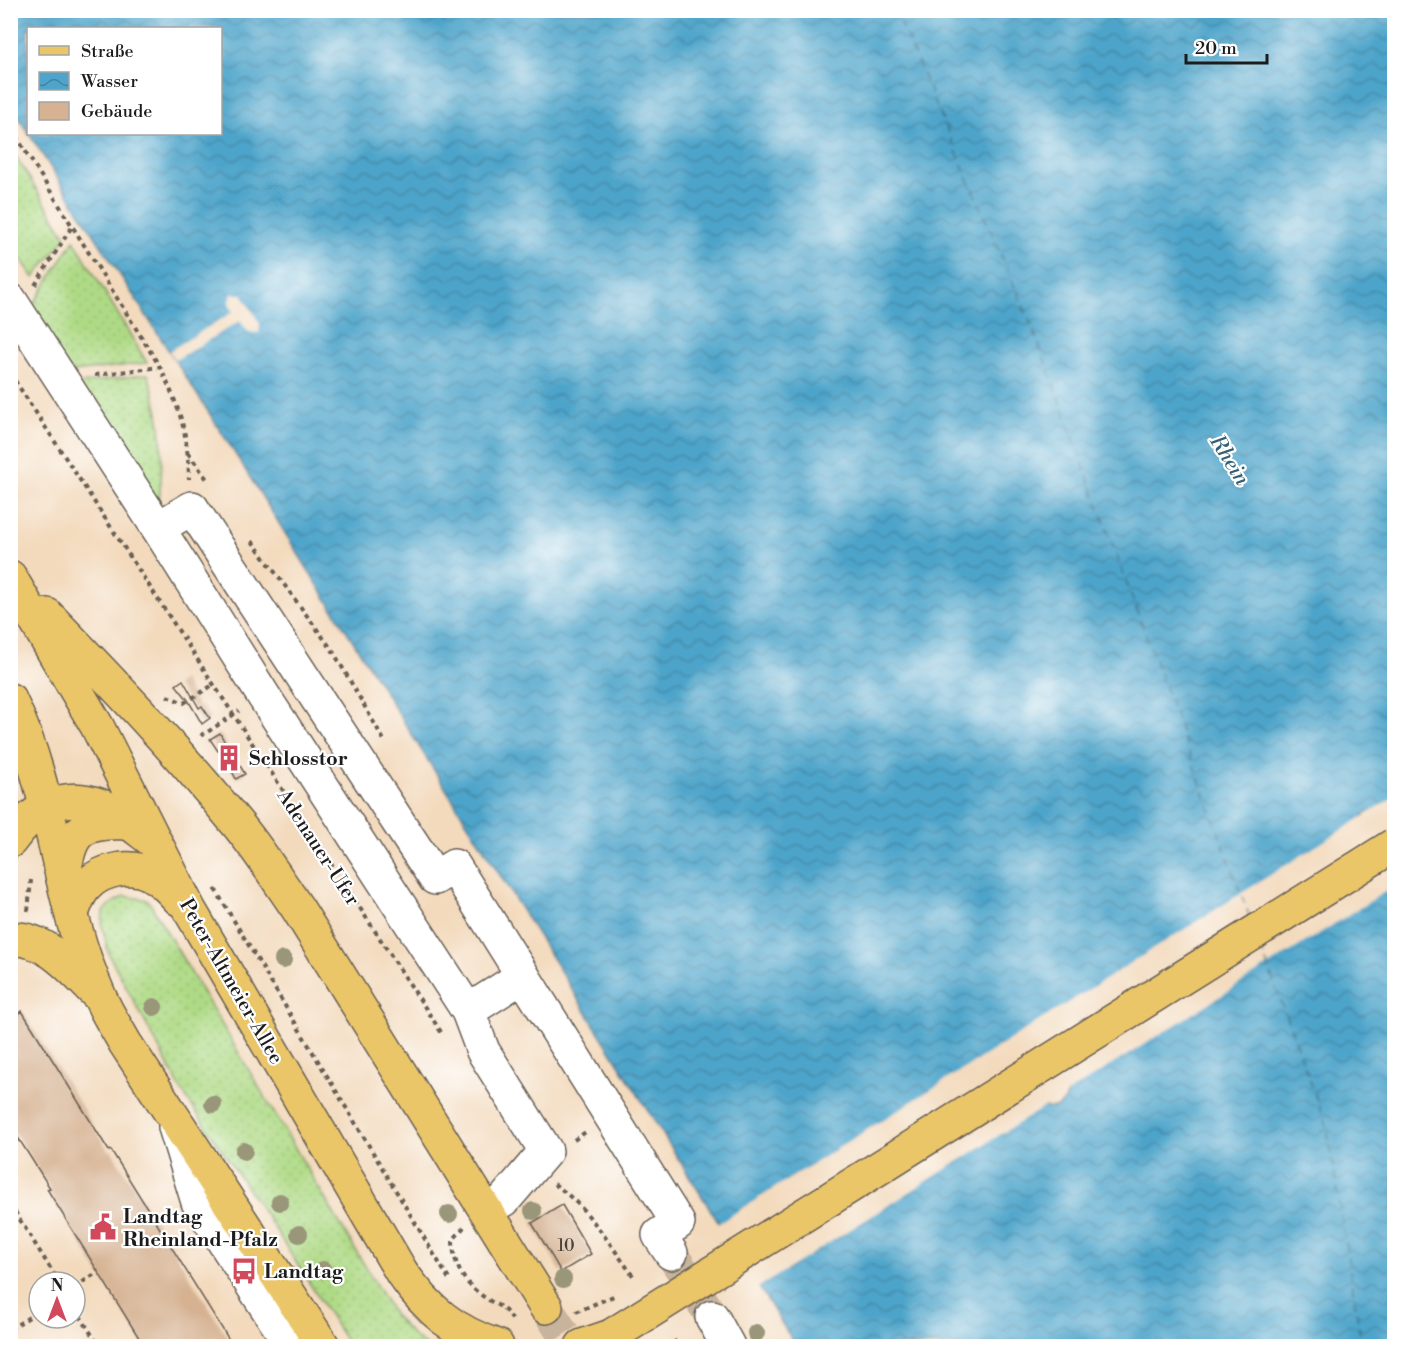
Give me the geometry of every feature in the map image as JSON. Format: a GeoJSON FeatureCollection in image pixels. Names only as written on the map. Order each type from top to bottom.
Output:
{"type":"FeatureCollection","features":[{"type":"Feature","properties":{"kind":"main road","name":"Peter-Altmeier-Allee"},"geometry":{"type":"LineString","coordinates":[[10,577],[97,726],[189,909],[402,1273],[435,1314],[455,1328],[476,1339],[506,1330]]}},
{"type":"Feature","properties":{"kind":"main road","name":"Peter-Altmeier-Allee"},"geometry":{"type":"LineString","coordinates":[[10,577],[130,702],[236,821],[298,909],[547,1315]]}},
{"type":"Feature","properties":{"kind":"main road"},"geometry":{"type":"LineString","coordinates":[[10,700],[33,761],[72,914],[99,995],[125,1043],[323,1347]]}},
{"type":"Feature","properties":{"kind":"main road"},"geometry":{"type":"LineString","coordinates":[[10,841],[32,815],[46,807],[60,802],[87,801],[104,807],[156,843]]}},
{"type":"Feature","properties":{"kind":"main road"},"geometry":{"type":"LineString","coordinates":[[64,881],[67,857],[73,840],[83,830],[101,822],[128,823]]}},
{"type":"Feature","properties":{"kind":"main road"},"geometry":{"type":"LineString","coordinates":[[597,1343],[1395,845]]}},
{"type":"Feature","properties":{"kind":"main road"},"geometry":{"type":"LineString","coordinates":[[72,914],[78,898],[88,884],[101,875],[117,870],[134,869],[150,874],[164,883],[189,909]]}},
{"type":"Feature","properties":{"kind":"main road"},"geometry":{"type":"LineString","coordinates":[[19,928],[25,940],[45,947],[99,995]]}},
{"type":"Feature","properties":{"kind":"street"},"geometry":{"type":"LineString","coordinates":[[15,307],[468,1011],[483,1051],[546,1152],[504,1200]]}},
{"type":"Feature","properties":{"kind":"street"},"geometry":{"type":"LineString","coordinates":[[158,528],[192,508],[435,878],[454,866],[678,1223],[659,1235],[671,1253]]}},
{"type":"Feature","properties":{"kind":"street"},"geometry":{"type":"LineString","coordinates":[[468,1011],[523,976]]}},
{"type":"Feature","properties":{"kind":"street"},"geometry":{"type":"LineString","coordinates":[[171,1111],[198,1202],[292,1347]]}},
{"type":"Feature","properties":{"kind":"street"},"geometry":{"type":"LineString","coordinates":[[712,1317],[728,1347]]}},
{"type":"Feature","properties":{"kind":"path"},"geometry":{"type":"LineString","coordinates":[[16,136],[160,367],[177,402],[185,431],[192,508]]}},
{"type":"Feature","properties":{"kind":"path"},"geometry":{"type":"LineString","coordinates":[[15,307],[32,291],[73,225]]}},
{"type":"Feature","properties":{"kind":"path"},"geometry":{"type":"LineString","coordinates":[[62,379],[160,367]]}},
{"type":"Feature","properties":{"kind":"path","name":"Adenauer-Ufer"},"geometry":{"type":"LineString","coordinates":[[10,373],[447,1041]]}},
{"type":"Feature","properties":{"kind":"path"},"geometry":{"type":"LineString","coordinates":[[192,698],[213,685]]}},
{"type":"Feature","properties":{"kind":"path"},"geometry":{"type":"LineString","coordinates":[[203,735],[233,716]]}},
{"type":"Feature","properties":{"kind":"path"},"geometry":{"type":"LineString","coordinates":[[19,928],[31,878]]}},
{"type":"Feature","properties":{"kind":"path"},"geometry":{"type":"LineString","coordinates":[[213,886],[452,1286]]}},
{"type":"Feature","properties":{"kind":"path"},"geometry":{"type":"LineString","coordinates":[[10,1145],[20,1140]]}},
{"type":"Feature","properties":{"kind":"path"},"geometry":{"type":"LineString","coordinates":[[531,1169],[564,1191],[590,1218],[634,1276]]}},
{"type":"Feature","properties":{"kind":"path"},"geometry":{"type":"LineString","coordinates":[[10,1204],[51,1270]]}},
{"type":"Feature","properties":{"kind":"path"},"geometry":{"type":"LineString","coordinates":[[453,1240],[456,1264],[464,1278],[479,1294],[506,1309],[506,1330],[626,1291]]}},
{"type":"Feature","properties":{"kind":"path"},"geometry":{"type":"LineString","coordinates":[[87,1279],[98,1272]]}},
{"type":"Feature","properties":{"kind":"path"},"geometry":{"type":"LineString","coordinates":[[10,1329],[27,1318]]}},
{"type":"Feature","properties":{"kind":"path"},"geometry":{"type":"LineString","coordinates":[[87,1328],[99,1347]]}},
{"type":"Feature","properties":{"kind":"path"},"geometry":{"type":"LineString","coordinates":[[674,1340],[678,1347]]}},
{"type":"Feature","properties":{"kind":"green space"},"geometry":{"type":"Polygon","coordinates":[[[10,147],[66,237],[34,278],[11,244],[10,147]]]}},
{"type":"Feature","properties":{"kind":"green space"},"geometry":{"type":"Polygon","coordinates":[[[74,240],[147,363],[66,373],[28,313],[74,240]]]}},
{"type":"Feature","properties":{"kind":"green space"},"geometry":{"type":"Polygon","coordinates":[[[148,374],[157,409],[162,444],[157,515],[71,385],[148,374]]]}},
{"type":"Feature","properties":{"kind":"green space"},"geometry":{"type":"Polygon","coordinates":[[[125,896],[148,900],[394,1315],[414,1337],[427,1346],[349,1346],[277,1232],[182,1091],[109,955],[102,925],[103,912],[112,903],[125,896]]]}},
{"type":"Feature","properties":{"kind":"water","name":"Rhein"},"geometry":{"type":"Polygon","coordinates":[[[11,11],[1394,11],[1394,831],[1382,811],[1368,812],[1359,822],[1394,879],[1394,1346],[796,1346],[229,444],[30,135],[222,135],[222,27],[27,27],[27,130],[11,106],[11,11]],[[1026,1035],[1010,1043],[1007,1049],[1044,1107],[1059,1106],[1065,1101],[1067,1093],[1030,1037],[1026,1035]]]}},
{"type":"Feature","properties":{"kind":"pier"},"geometry":{"type":"Polygon","coordinates":[[[232,294],[242,294],[260,324],[259,333],[249,332],[240,321],[175,360],[169,351],[233,312],[229,302],[232,294]]]}},
{"type":"Feature","properties":{"kind":"pier"},"geometry":{"type":"Polygon","coordinates":[[[1394,797],[1394,834],[1379,813],[1369,816],[1362,823],[1394,874],[1394,886],[1064,1095],[1028,1039],[1015,1042],[1011,1051],[1047,1105],[756,1289],[716,1225],[1394,797]]]}},
{"type":"Feature","properties":{"kind":"building","name":"Schlosstor"},"geometry":{"type":"Polygon","coordinates":[[[183,680],[199,708],[202,706],[210,718],[202,724],[176,685],[183,680]]]}},
{"type":"Feature","properties":{"kind":"building","name":"Schlosstor"},"geometry":{"type":"Polygon","coordinates":[[[220,733],[237,766],[239,764],[245,774],[236,779],[221,750],[218,751],[210,739],[220,733]]]}},
{"type":"Feature","properties":{"kind":"building"},"geometry":{"type":"Polygon","coordinates":[[[22,1011],[233,1346],[144,1346],[10,1125],[10,1018],[22,1011]]]}},
{"type":"Feature","properties":{"kind":"building"},"geometry":{"type":"Polygon","coordinates":[[[562,1205],[591,1254],[561,1272],[532,1223],[562,1205]]]}},
{"type":"Feature","properties":{"kind":"ferry route"},"geometry":{"type":"LineString","coordinates":[[895,10],[1034,331],[1250,918]]}},
{"type":"Feature","properties":{"kind":"ferry route"},"geometry":{"type":"LineString","coordinates":[[1261,948],[1327,1127],[1362,1346]]}},
{"type":"Feature","properties":{"kind":"tunnel"},"geometry":{"type":"LineString","coordinates":[[671,1253],[712,1317]]}},
{"type":"Feature","properties":{"kind":"tunnel"},"geometry":{"type":"LineString","coordinates":[[546,1307],[571,1346]]}},
{"type":"Feature","properties":{"kind":"place","name":"Schlosstor"},"geometry":{"type":"Point","coordinates":[229,758]}},
{"type":"Feature","properties":{"kind":"place","name":"Landtag Rheinland-Pfalz"},"geometry":{"type":"Point","coordinates":[103,1227]}},
{"type":"Feature","properties":{"kind":"place","name":"Landtag"},"geometry":{"type":"Point","coordinates":[244,1271]}}]}
